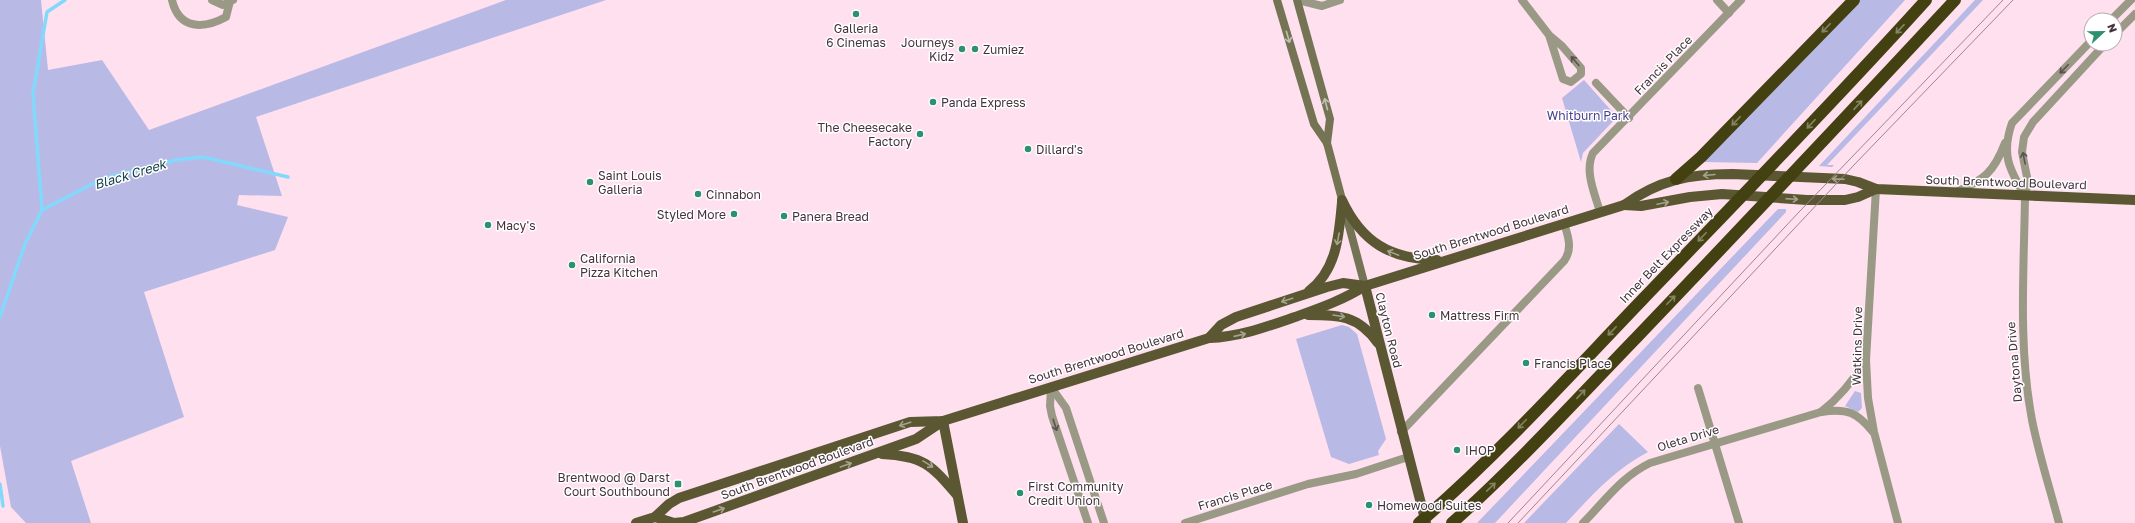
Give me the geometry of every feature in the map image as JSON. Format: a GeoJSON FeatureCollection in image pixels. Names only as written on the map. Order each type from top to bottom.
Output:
{"type":"FeatureCollection","features":[{"type":"Feature","properties":{"kind":"highway"},"geometry":{"type":"LineString","coordinates":[[1676,179],[1701,157],[1854,0]]}},
{"type":"Feature","properties":{"kind":"highway","name":"Inner Belt Expressway"},"geometry":{"type":"LineString","coordinates":[[1419,523],[1441,504],[1508,439],[1774,163],[1926,0]]}},
{"type":"Feature","properties":{"kind":"highway"},"geometry":{"type":"LineString","coordinates":[[1452,523],[1509,470],[1802,164],[1955,0]]}},
{"type":"Feature","properties":{"kind":"main road","name":"Clayton Road"},"geometry":{"type":"LineString","coordinates":[[1277,0],[1314,124],[1327,143],[1365,286],[1401,432],[1426,523]]}},
{"type":"Feature","properties":{"kind":"main road","name":"Clayton Road"},"geometry":{"type":"LineString","coordinates":[[1298,0],[1330,120],[1327,143]]}},
{"type":"Feature","properties":{"kind":"main road","name":"South Brentwood Boulevard"},"geometry":{"type":"LineString","coordinates":[[656,520],[669,504],[679,498],[910,422],[943,421],[1209,338],[1244,334],[1333,303],[1365,286],[1624,204],[1655,186],[1676,179],[1732,174],[1844,179],[1858,182],[1876,189],[2135,200]]}},
{"type":"Feature","properties":{"kind":"main road","name":"South Brentwood Boulevard"},"geometry":{"type":"LineString","coordinates":[[1624,204],[1641,206],[1686,197],[1722,194],[1807,200],[1845,200],[1858,197],[1876,189]]}},
{"type":"Feature","properties":{"kind":"main road"},"geometry":{"type":"LineString","coordinates":[[1342,200],[1358,228],[1383,248],[1412,259],[1445,260]]}},
{"type":"Feature","properties":{"kind":"main road"},"geometry":{"type":"LineString","coordinates":[[1302,295],[1317,284],[1328,269],[1335,254],[1342,200]]}},
{"type":"Feature","properties":{"kind":"main road","name":"South Brentwood Boulevard"},"geometry":{"type":"LineString","coordinates":[[1209,338],[1222,325],[1236,317],[1302,295],[1344,283],[1365,286]]}},
{"type":"Feature","properties":{"kind":"main road"},"geometry":{"type":"LineString","coordinates":[[1300,315],[1342,316],[1364,326],[1380,345]]}},
{"type":"Feature","properties":{"kind":"main road","name":"South Brentwood Boulevard"},"geometry":{"type":"LineString","coordinates":[[636,523],[656,520],[674,523],[684,522],[923,436],[943,421]]}},
{"type":"Feature","properties":{"kind":"main road"},"geometry":{"type":"LineString","coordinates":[[943,421],[963,523]]}},
{"type":"Feature","properties":{"kind":"main road"},"geometry":{"type":"LineString","coordinates":[[876,454],[898,455],[919,459],[932,466],[958,496]]}},
{"type":"Feature","properties":{"kind":"street"},"geometry":{"type":"LineString","coordinates":[[172,0],[179,15],[185,21],[196,26],[214,23],[226,17],[229,2],[212,0]]}},
{"type":"Feature","properties":{"kind":"street"},"geometry":{"type":"LineString","coordinates":[[1298,0],[1322,6],[1340,0]]}},
{"type":"Feature","properties":{"kind":"street"},"geometry":{"type":"LineString","coordinates":[[1522,0],[1549,35],[1562,46],[1582,68],[1581,74],[1570,82],[1563,79],[1549,35]]}},
{"type":"Feature","properties":{"kind":"street"},"geometry":{"type":"LineString","coordinates":[[1717,0],[1729,13]]}},
{"type":"Feature","properties":{"kind":"street","name":"Francis Place"},"geometry":{"type":"LineString","coordinates":[[1600,212],[1590,173],[1591,158],[1598,146],[1629,118],[1741,0]]}},
{"type":"Feature","properties":{"kind":"street"},"geometry":{"type":"LineString","coordinates":[[2119,12],[2131,0]]}},
{"type":"Feature","properties":{"kind":"street"},"geometry":{"type":"LineString","coordinates":[[2123,26],[2135,14]]}},
{"type":"Feature","properties":{"kind":"street"},"geometry":{"type":"LineString","coordinates":[[1955,193],[1978,182],[1991,171],[2007,139],[2012,123],[2083,49]]}},
{"type":"Feature","properties":{"kind":"street","name":"Daytona Drive"},"geometry":{"type":"LineString","coordinates":[[2059,523],[2032,420],[2026,367],[2022,316],[2025,196],[2028,182],[2022,152],[2024,138],[2032,122],[2098,52]]}},
{"type":"Feature","properties":{"kind":"street"},"geometry":{"type":"LineString","coordinates":[[1596,84],[1629,118]]}},
{"type":"Feature","properties":{"kind":"street"},"geometry":{"type":"LineString","coordinates":[[2007,139],[2007,156],[2011,172],[2025,196]]}},
{"type":"Feature","properties":{"kind":"street","name":"Watkins Drive"},"geometry":{"type":"LineString","coordinates":[[1876,189],[1866,360],[1868,398],[1874,432],[1898,523]]}},
{"type":"Feature","properties":{"kind":"street"},"geometry":{"type":"LineString","coordinates":[[1401,432],[1568,256],[1570,245],[1564,223]]}},
{"type":"Feature","properties":{"kind":"street","name":"Oleta Drive"},"geometry":{"type":"LineString","coordinates":[[1821,412],[1838,399],[1855,378],[1866,360]]}},
{"type":"Feature","properties":{"kind":"street"},"geometry":{"type":"LineString","coordinates":[[1051,387],[1050,406],[1052,416],[1088,523]]}},
{"type":"Feature","properties":{"kind":"street"},"geometry":{"type":"LineString","coordinates":[[1051,387],[1066,408],[1104,523]]}},
{"type":"Feature","properties":{"kind":"street"},"geometry":{"type":"LineString","coordinates":[[1698,388],[1716,442],[1739,523]]}},
{"type":"Feature","properties":{"kind":"street","name":"Oleta Drive"},"geometry":{"type":"LineString","coordinates":[[1585,522],[1634,470],[1669,456],[1821,412],[1837,409],[1851,412],[1863,419],[1874,432]]}},
{"type":"Feature","properties":{"kind":"street","name":"Francis Place"},"geometry":{"type":"LineString","coordinates":[[1185,523],[1308,484],[1362,472],[1408,457]]}},
{"type":"Feature","properties":{"kind":"green space"},"geometry":{"type":"Polygon","coordinates":[[[0,0],[41,0],[48,70],[102,60],[149,130],[506,0],[606,0],[256,117],[282,196],[239,195],[237,205],[288,217],[275,250],[144,292],[184,417],[71,461],[91,523],[26,523],[11,507],[0,446],[0,0]]]}},
{"type":"Feature","properties":{"kind":"green space"},"geometry":{"type":"Polygon","coordinates":[[[1859,0],[1905,0],[1757,163],[1703,162],[1859,0]]]}},
{"type":"Feature","properties":{"kind":"green space"},"geometry":{"type":"Polygon","coordinates":[[[1975,0],[1983,0],[1827,165],[1834,165],[1832,167],[1819,166],[1975,0]]]}},
{"type":"Feature","properties":{"kind":"green space","name":"Whitburn Park"},"geometry":{"type":"Polygon","coordinates":[[[1584,80],[1617,117],[1583,153],[1581,162],[1562,98],[1584,80]]]}},
{"type":"Feature","properties":{"kind":"green space"},"geometry":{"type":"Polygon","coordinates":[[[1778,209],[1786,209],[1786,212],[1495,523],[1477,523],[1778,209]]]}},
{"type":"Feature","properties":{"kind":"green space"},"geometry":{"type":"Polygon","coordinates":[[[1342,325],[1349,327],[1357,334],[1386,439],[1378,451],[1379,455],[1349,464],[1331,457],[1296,339],[1342,325]]]}},
{"type":"Feature","properties":{"kind":"green space"},"geometry":{"type":"Polygon","coordinates":[[[1855,391],[1861,393],[1862,408],[1858,412],[1845,406],[1855,391]]]}},
{"type":"Feature","properties":{"kind":"green space"},"geometry":{"type":"Polygon","coordinates":[[[1619,424],[1648,452],[1625,466],[1614,475],[1594,493],[1566,523],[1524,523],[1619,424]]]}},
{"type":"Feature","properties":{"kind":"waterway"},"geometry":{"type":"LineString","coordinates":[[42,210],[33,93],[47,12],[65,0]]}},
{"type":"Feature","properties":{"kind":"waterway","name":"Black Creek"},"geometry":{"type":"LineString","coordinates":[[0,317],[25,244],[42,210],[102,179],[176,160],[203,157],[288,177]]}},
{"type":"Feature","properties":{"kind":"waterway","name":"Black Creek"},"geometry":{"type":"LineString","coordinates":[[0,484],[3,506]]}},
{"type":"Feature","properties":{"kind":"tram line"},"geometry":{"type":"LineString","coordinates":[[1508,523],[1799,212],[2003,0]]}},
{"type":"Feature","properties":{"kind":"tram line"},"geometry":{"type":"LineString","coordinates":[[1518,523],[1853,166],[2013,0]]}},
{"type":"Feature","properties":{"kind":"place","name":"Galleria 6 Cinemas"},"geometry":{"type":"Point","coordinates":[856,14]}},
{"type":"Feature","properties":{"kind":"place","name":"Journeys Kidz"},"geometry":{"type":"Point","coordinates":[962,49]}},
{"type":"Feature","properties":{"kind":"place","name":"Zumiez"},"geometry":{"type":"Point","coordinates":[975,49]}},
{"type":"Feature","properties":{"kind":"place","name":"Panda Express"},"geometry":{"type":"Point","coordinates":[933,102]}},
{"type":"Feature","properties":{"kind":"place","name":"The Cheesecake Factory"},"geometry":{"type":"Point","coordinates":[920,134]}},
{"type":"Feature","properties":{"kind":"place","name":"Dillard's"},"geometry":{"type":"Point","coordinates":[1028,149]}},
{"type":"Feature","properties":{"kind":"place","name":"Saint Louis Galleria"},"geometry":{"type":"Point","coordinates":[590,182]}},
{"type":"Feature","properties":{"kind":"place","name":"Cinnabon"},"geometry":{"type":"Point","coordinates":[698,194]}},
{"type":"Feature","properties":{"kind":"place","name":"Styled More"},"geometry":{"type":"Point","coordinates":[734,214]}},
{"type":"Feature","properties":{"kind":"place","name":"Panera Bread"},"geometry":{"type":"Point","coordinates":[784,216]}},
{"type":"Feature","properties":{"kind":"place","name":"Macy's"},"geometry":{"type":"Point","coordinates":[488,225]}},
{"type":"Feature","properties":{"kind":"place","name":"California Pizza Kitchen"},"geometry":{"type":"Point","coordinates":[572,265]}},
{"type":"Feature","properties":{"kind":"place","name":"Mattress Firm"},"geometry":{"type":"Point","coordinates":[1432,315]}},
{"type":"Feature","properties":{"kind":"place","name":"Francis Place"},"geometry":{"type":"Point","coordinates":[1526,363]}},
{"type":"Feature","properties":{"kind":"place","name":"IHOP"},"geometry":{"type":"Point","coordinates":[1457,450]}},
{"type":"Feature","properties":{"kind":"place","name":"Brentwood @ Darst Court Southbound"},"geometry":{"type":"Point","coordinates":[678,484]}},
{"type":"Feature","properties":{"kind":"place","name":"First Community Credit Union"},"geometry":{"type":"Point","coordinates":[1020,493]}},
{"type":"Feature","properties":{"kind":"place","name":"Homewood Suites"},"geometry":{"type":"Point","coordinates":[1369,505]}}]}
